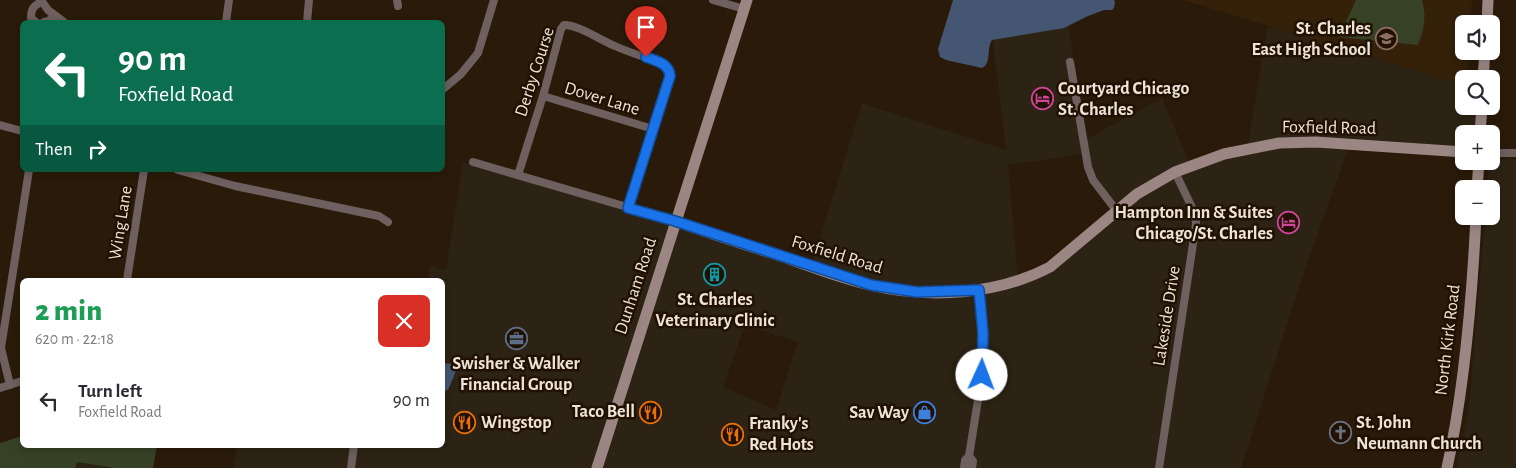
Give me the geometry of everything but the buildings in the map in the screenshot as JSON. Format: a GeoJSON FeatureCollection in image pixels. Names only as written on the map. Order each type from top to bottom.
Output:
{"type":"FeatureCollection","features":[{"type":"Feature","properties":{"kind":"street"},"geometry":{"type":"LineString","coordinates":[[226,20],[229,0]]}},
{"type":"Feature","properties":{"kind":"street"},"geometry":{"type":"LineString","coordinates":[[307,20],[309,0]]}},
{"type":"Feature","properties":{"kind":"street"},"geometry":{"type":"LineString","coordinates":[[445,87],[461,74],[478,53],[494,0]]}},
{"type":"Feature","properties":{"kind":"street"},"geometry":{"type":"LineString","coordinates":[[712,0],[746,4]]}},
{"type":"Feature","properties":{"kind":"street"},"geometry":{"type":"LineString","coordinates":[[1487,15],[1488,0]]}},
{"type":"Feature","properties":{"kind":"street"},"geometry":{"type":"LineString","coordinates":[[34,20],[31,18],[32,8],[41,1],[48,10],[61,20]]}},
{"type":"Feature","properties":{"kind":"street","name":"Dunham Road"},"geometry":{"type":"LineString","coordinates":[[597,468],[746,4]]}},
{"type":"Feature","properties":{"kind":"street"},"geometry":{"type":"LineString","coordinates":[[50,20],[54,15]]}},
{"type":"Feature","properties":{"kind":"street","name":"Derby Course"},"geometry":{"type":"LineString","coordinates":[[518,175],[543,96],[561,29],[564,25],[568,25],[616,47],[660,62],[670,71],[669,82],[628,208]]}},
{"type":"Feature","properties":{"kind":"street"},"geometry":{"type":"LineString","coordinates":[[1070,62],[1088,168],[1093,180],[1116,210]]}},
{"type":"Feature","properties":{"kind":"street","name":"Dover Lane"},"geometry":{"type":"LineString","coordinates":[[543,96],[653,129]]}},
{"type":"Feature","properties":{"kind":"street"},"geometry":{"type":"LineString","coordinates":[[0,125],[20,130]]}},
{"type":"Feature","properties":{"kind":"street","name":"Foxfield Road"},"geometry":{"type":"LineString","coordinates":[[473,162],[675,221],[871,285],[917,292],[979,290],[1018,281],[1050,267],[1137,194],[1175,172],[1224,154],[1279,143],[1316,142],[1455,151]]}},
{"type":"Feature","properties":{"kind":"street"},"geometry":{"type":"LineString","coordinates":[[1500,153],[1516,153]]}},
{"type":"Feature","properties":{"kind":"street"},"geometry":{"type":"LineString","coordinates":[[10,385],[1,348],[29,172]]}},
{"type":"Feature","properties":{"kind":"street","name":"Wing Lane"},"geometry":{"type":"LineString","coordinates":[[127,278],[144,172]]}},
{"type":"Feature","properties":{"kind":"street"},"geometry":{"type":"LineString","coordinates":[[185,172],[235,186],[379,216],[388,222]]}},
{"type":"Feature","properties":{"kind":"street","name":"Lakeside Drive"},"geometry":{"type":"LineString","coordinates":[[1159,468],[1196,224],[1195,214],[1175,172]]}},
{"type":"Feature","properties":{"kind":"street","name":"North Kirk Road"},"geometry":{"type":"LineString","coordinates":[[1447,468],[1464,363],[1473,278],[1476,225]]}},
{"type":"Feature","properties":{"kind":"street"},"geometry":{"type":"LineString","coordinates":[[964,468],[965,460],[969,456],[982,375],[983,333],[979,290]]}},
{"type":"Feature","properties":{"kind":"street"},"geometry":{"type":"LineString","coordinates":[[0,388],[20,382]]}},
{"type":"Feature","properties":{"kind":"street"},"geometry":{"type":"LineString","coordinates":[[351,468],[354,448]]}},
{"type":"Feature","properties":{"kind":"street"},"geometry":{"type":"LineString","coordinates":[[969,456],[973,461],[972,468]]}},
{"type":"Feature","properties":{"kind":"shaded area","name":"St. Charles East High School"},"geometry":{"type":"Polygon","coordinates":[[[1183,0],[1472,0],[1471,15],[1455,15],[1455,60],[1468,60],[1467,70],[1455,70],[1455,82],[1183,0]]]}},
{"type":"Feature","properties":{"kind":"shaded area"},"geometry":{"type":"Polygon","coordinates":[[[1068,21],[1085,140],[1162,98],[1189,162],[1112,210],[1089,180],[1082,154],[1008,165],[1018,278],[947,289],[892,287],[812,264],[862,103],[1006,150],[992,32],[1068,21]]]}},
{"type":"Feature","properties":{"kind":"shaded area"},"geometry":{"type":"Polygon","coordinates":[[[1268,26],[1455,82],[1455,115],[1477,115],[1477,125],[1455,125],[1455,146],[1346,138],[1284,137],[1248,144],[1268,26]]]}},
{"type":"Feature","properties":{"kind":"shaded area"},"geometry":{"type":"Polygon","coordinates":[[[1349,146],[1301,281],[1241,468],[971,468],[987,354],[984,293],[1029,281],[1138,196],[1179,173],[1266,147],[1349,146]]]}},
{"type":"Feature","properties":{"kind":"shaded area"},"geometry":{"type":"Polygon","coordinates":[[[1516,159],[1516,468],[1457,468],[1470,399],[1484,225],[1500,225],[1500,180],[1488,180],[1488,170],[1500,170],[1500,160],[1516,159]]]}},
{"type":"Feature","properties":{"kind":"shaded area"},"geometry":{"type":"Polygon","coordinates":[[[463,162],[670,223],[593,468],[353,468],[356,448],[445,448],[445,278],[428,278],[430,265],[446,271],[463,162]]]}},
{"type":"Feature","properties":{"kind":"shaded area"},"geometry":{"type":"Polygon","coordinates":[[[677,225],[858,286],[977,292],[980,332],[978,372],[965,468],[600,468],[677,225]],[[745,325],[723,387],[776,410],[798,342],[745,325]]]}},
{"type":"Feature","properties":{"kind":"shaded area"},"geometry":{"type":"Polygon","coordinates":[[[236,448],[351,448],[348,468],[233,468],[236,448]]]}},
{"type":"Feature","properties":{"kind":"shaded area"},"geometry":{"type":"Polygon","coordinates":[[[76,462],[114,468],[75,468],[76,462]]]}},
{"type":"Feature","properties":{"kind":"green space"},"geometry":{"type":"Polygon","coordinates":[[[1356,0],[1422,0],[1424,23],[1418,45],[1339,37],[1356,0]]]}},
{"type":"Feature","properties":{"kind":"green space"},"geometry":{"type":"Polygon","coordinates":[[[20,437],[20,448],[156,448],[153,468],[114,468],[77,462],[75,468],[0,468],[0,443],[20,437]]]}},
{"type":"Feature","properties":{"kind":"water"},"geometry":{"type":"Polygon","coordinates":[[[953,0],[1114,0],[1115,2],[1112,10],[1104,10],[1088,16],[1064,28],[992,40],[987,63],[982,68],[940,57],[938,49],[953,0]]]}},
{"type":"Feature","properties":{"kind":"water"},"geometry":{"type":"Polygon","coordinates":[[[445,363],[452,364],[456,371],[448,390],[445,391],[445,363]]]}},
{"type":"Feature","properties":{"kind":"place","name":"St. Charles East High School"},"geometry":{"type":"Point","coordinates":[1387,39]}},
{"type":"Feature","properties":{"kind":"place","name":"Courtyard Chicago St. Charles"},"geometry":{"type":"Point","coordinates":[1042,99]}},
{"type":"Feature","properties":{"kind":"place","name":"Hampton Inn & Suites Chicago/St. Charles"},"geometry":{"type":"Point","coordinates":[1289,223]}},
{"type":"Feature","properties":{"kind":"place","name":"St. Charles Veterinary Clinic"},"geometry":{"type":"Point","coordinates":[715,275]}},
{"type":"Feature","properties":{"kind":"place","name":"Swisher & Walker Financial Group"},"geometry":{"type":"Point","coordinates":[516,339]}},
{"type":"Feature","properties":{"kind":"place","name":"Taco Bell"},"geometry":{"type":"Point","coordinates":[651,412]}},
{"type":"Feature","properties":{"kind":"place","name":"Sav Way"},"geometry":{"type":"Point","coordinates":[925,413]}},
{"type":"Feature","properties":{"kind":"place","name":"Wingstop"},"geometry":{"type":"Point","coordinates":[465,423]}},
{"type":"Feature","properties":{"kind":"place","name":"St. John Neumann Church"},"geometry":{"type":"Point","coordinates":[1340,433]}},
{"type":"Feature","properties":{"kind":"place","name":"Franky's Red Hots"},"geometry":{"type":"Point","coordinates":[733,434]}},
{"type":"Feature","properties":{"kind":"route"},"geometry":{"type":"LineString","coordinates":[[646,57],[666,66],[670,71],[670,76],[628,208],[675,221],[871,285],[917,292],[979,290],[983,333],[982,375]]}}]}
